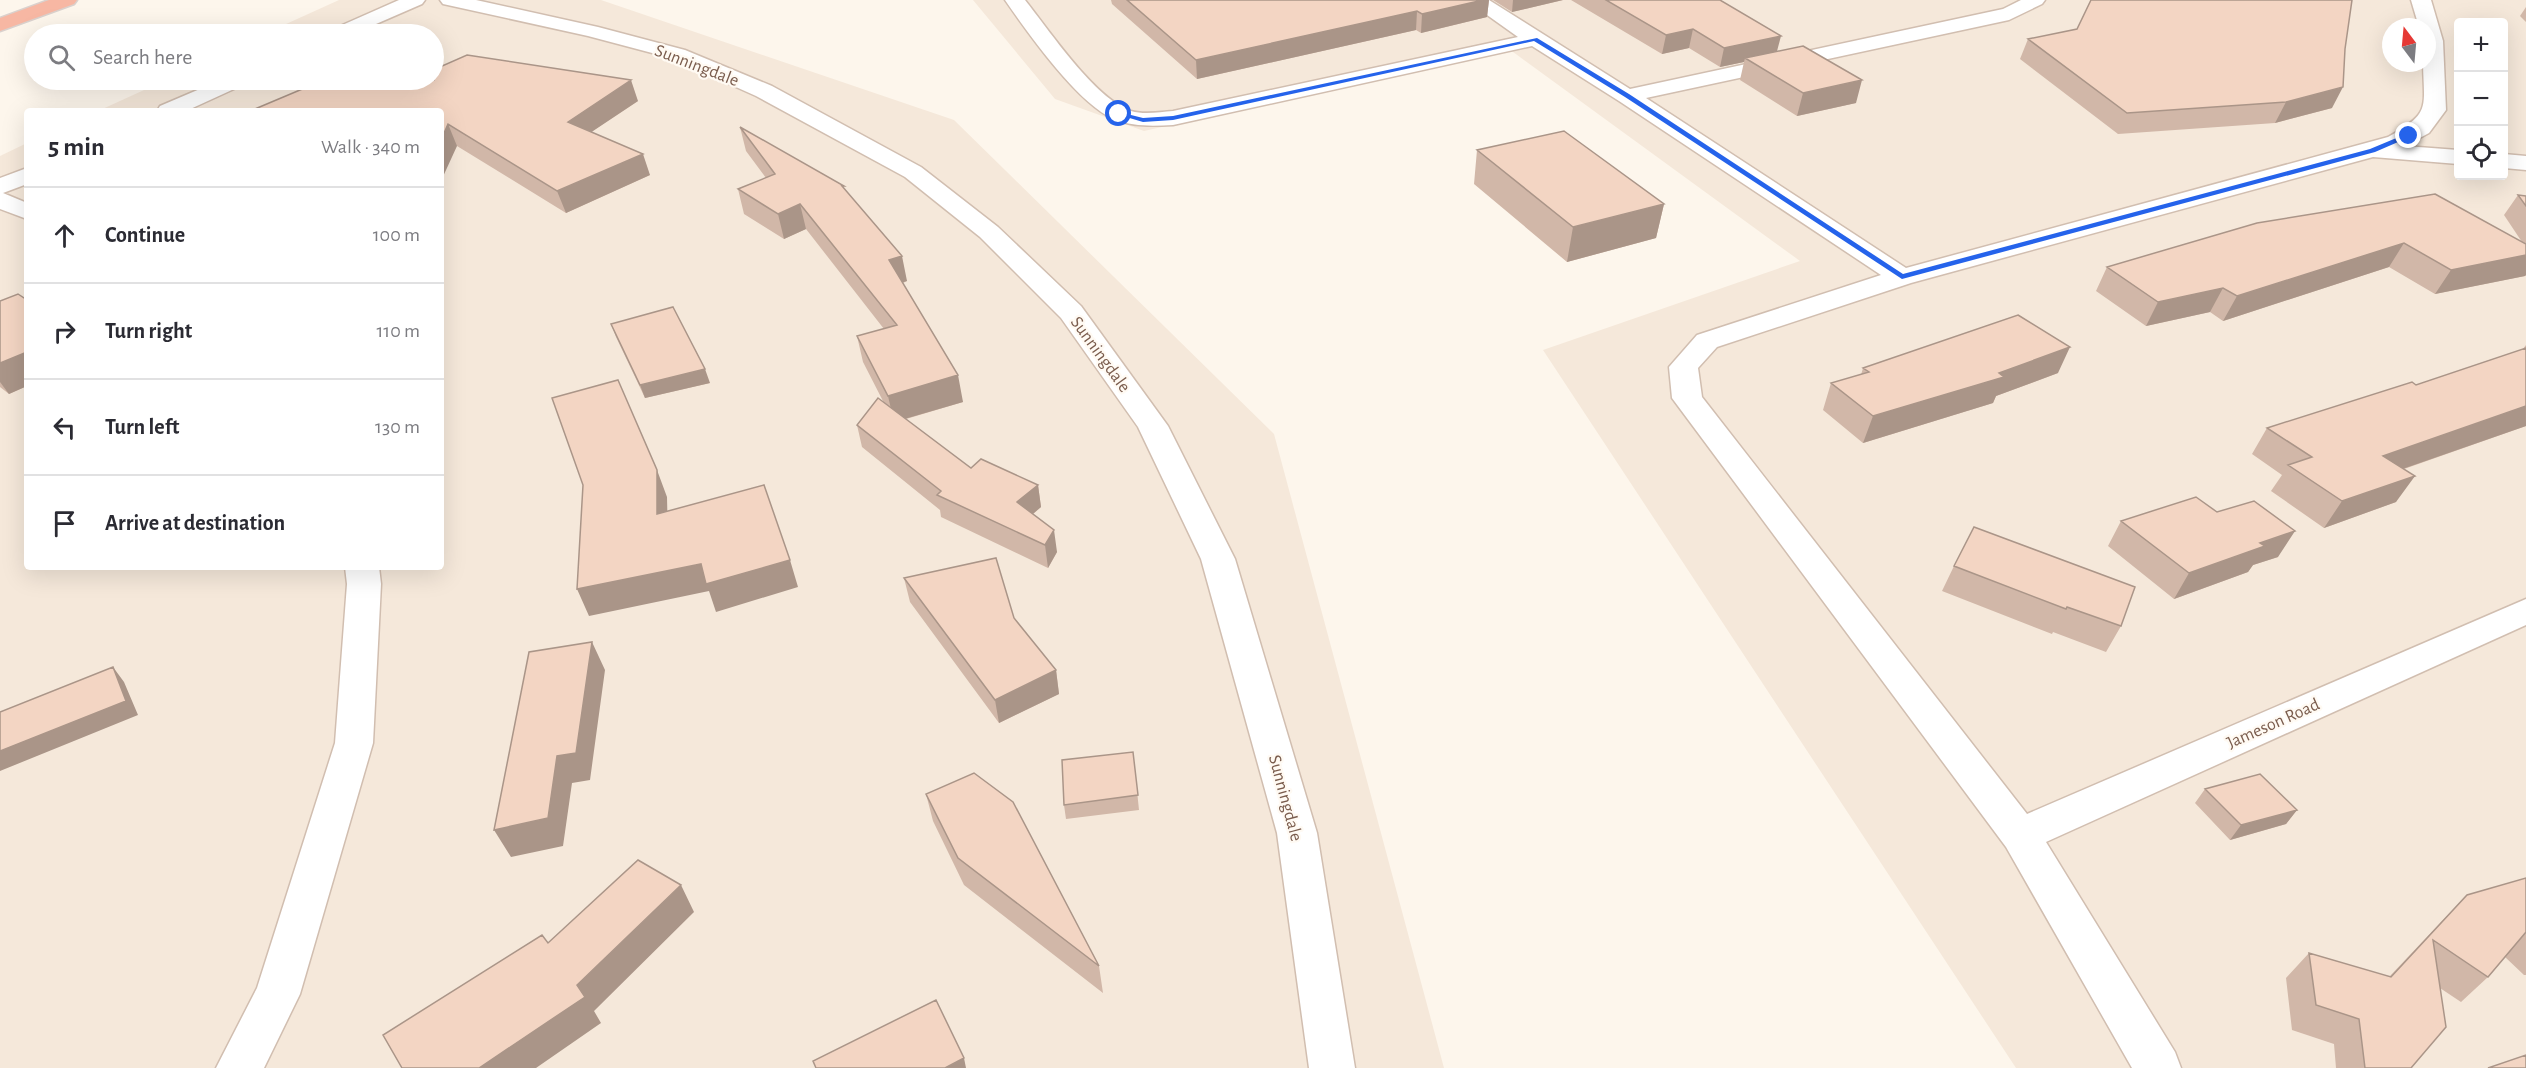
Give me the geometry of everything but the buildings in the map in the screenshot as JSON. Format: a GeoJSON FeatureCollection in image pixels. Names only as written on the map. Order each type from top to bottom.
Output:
{"type":"FeatureCollection","features":[{"type":"Feature","properties":{"kind":"highway"},"geometry":{"type":"LineString","coordinates":[[0,26],[67,0]]}},
{"type":"Feature","properties":{"kind":"street"},"geometry":{"type":"LineString","coordinates":[[361,24],[415,0]]}},
{"type":"Feature","properties":{"kind":"street","name":"Sunningdale"},"geometry":{"type":"LineString","coordinates":[[450,0],[591,31],[678,54],[764,91],[913,172],[989,232],[1071,312],[1153,426],[1218,559],[1297,833],[1332,1068]]}},
{"type":"Feature","properties":{"kind":"street"},"geometry":{"type":"LineString","coordinates":[[1015,0],[1100,102],[1119,114],[1143,120],[1173,118],[1535,39]]}},
{"type":"Feature","properties":{"kind":"street"},"geometry":{"type":"LineString","coordinates":[[1476,0],[1627,96],[1902,277]]}},
{"type":"Feature","properties":{"kind":"street"},"geometry":{"type":"LineString","coordinates":[[1627,96],[2035,0]]}},
{"type":"Feature","properties":{"kind":"street"},"geometry":{"type":"LineString","coordinates":[[2158,1068],[2020,835],[1687,398],[1683,367],[1707,340],[1902,277],[2396,142],[2421,128],[2435,110],[2433,41],[2421,0]]}},
{"type":"Feature","properties":{"kind":"street"},"geometry":{"type":"LineString","coordinates":[[175,108],[215,90]]}},
{"type":"Feature","properties":{"kind":"street"},"geometry":{"type":"LineString","coordinates":[[2372,150],[2454,157]]}},
{"type":"Feature","properties":{"kind":"street"},"geometry":{"type":"LineString","coordinates":[[2508,161],[2526,163]]}},
{"type":"Feature","properties":{"kind":"street"},"geometry":{"type":"LineString","coordinates":[[0,187],[24,176]]}},
{"type":"Feature","properties":{"kind":"street"},"geometry":{"type":"LineString","coordinates":[[0,200],[24,211]]}},
{"type":"Feature","properties":{"kind":"street"},"geometry":{"type":"LineString","coordinates":[[239,1068],[278,994],[354,743],[364,584],[362,570]]}},
{"type":"Feature","properties":{"kind":"street","name":"Jameson Road"},"geometry":{"type":"LineString","coordinates":[[2020,835],[2526,612]]}},
{"type":"Feature","properties":{"kind":"shaded area"},"geometry":{"type":"Polygon","coordinates":[[[339,0],[601,0],[954,120],[1274,434],[1444,1068],[0,1068],[0,156],[24,144],[24,570],[444,570],[444,108],[105,108],[144,90],[444,90],[444,24],[286,24],[339,0]]]}},
{"type":"Feature","properties":{"kind":"shaded area"},"geometry":{"type":"Polygon","coordinates":[[[973,0],[2526,0],[2526,1068],[2016,1068],[1543,350],[1800,261],[1509,49],[1144,131],[1055,99],[973,0]]]}},
{"type":"Feature","properties":{"kind":"route"},"geometry":{"type":"LineString","coordinates":[[1119,114],[1143,120],[1173,118],[1535,39],[1627,96],[1902,277],[2372,150],[2409,136]]}}]}
